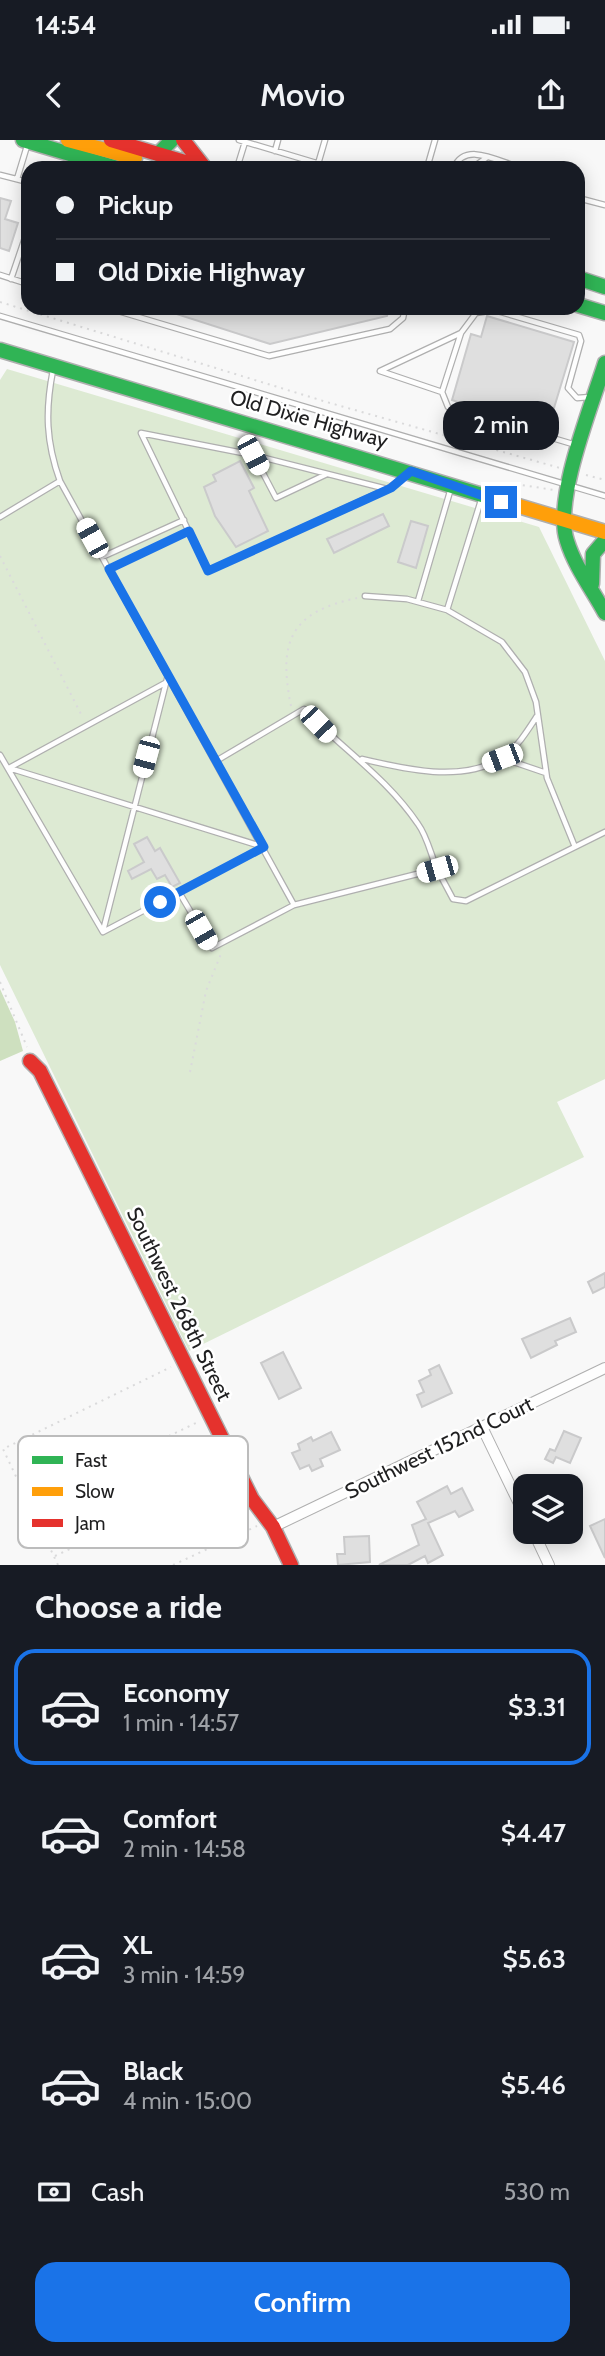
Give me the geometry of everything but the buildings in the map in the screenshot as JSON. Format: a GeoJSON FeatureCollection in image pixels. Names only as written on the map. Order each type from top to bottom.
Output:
{"type":"FeatureCollection","features":[{"type":"Feature","properties":{"kind":"main road"},"geometry":{"type":"LineString","coordinates":[[68,140],[138,159],[158,154],[172,140]]}},
{"type":"Feature","properties":{"kind":"main road"},"geometry":{"type":"LineString","coordinates":[[111,140],[131,143],[182,161]]}},
{"type":"Feature","properties":{"kind":"main road"},"geometry":{"type":"LineString","coordinates":[[183,140],[200,161]]}},
{"type":"Feature","properties":{"kind":"main road"},"geometry":{"type":"LineString","coordinates":[[26,141],[93,161]]}},
{"type":"Feature","properties":{"kind":"main road"},"geometry":{"type":"LineString","coordinates":[[585,280],[605,287]]}},
{"type":"Feature","properties":{"kind":"main road"},"geometry":{"type":"LineString","coordinates":[[585,295],[605,300]]}},
{"type":"Feature","properties":{"kind":"main road"},"geometry":{"type":"LineString","coordinates":[[585,307],[605,313]]}},
{"type":"Feature","properties":{"kind":"main road","name":"Old Dixie Highway"},"geometry":{"type":"LineString","coordinates":[[0,350],[411,471],[482,496],[605,532]]}},
{"type":"Feature","properties":{"kind":"main road"},"geometry":{"type":"LineString","coordinates":[[605,363],[600,396],[580,446],[563,520],[568,544],[605,613]]}},
{"type":"Feature","properties":{"kind":"main road"},"geometry":{"type":"LineString","coordinates":[[593,589],[593,554],[605,540]]}},
{"type":"Feature","properties":{"kind":"main road","name":"Southwest 268th Street"},"geometry":{"type":"LineString","coordinates":[[30,1061],[40,1070],[221,1436]]}},
{"type":"Feature","properties":{"kind":"main road","name":"Southwest 268th Street"},"geometry":{"type":"LineString","coordinates":[[248,1492],[270,1524],[291,1565]]}},
{"type":"Feature","properties":{"kind":"street","name":"Southwest 152nd Court"},"geometry":{"type":"LineString","coordinates":[[270,1524],[605,1368]]}},
{"type":"Feature","properties":{"kind":"street"},"geometry":{"type":"LineString","coordinates":[[482,1427],[513,1491]]}},
{"type":"Feature","properties":{"kind":"street"},"geometry":{"type":"LineString","coordinates":[[539,1544],[549,1565]]}},
{"type":"Feature","properties":{"kind":"lane"},"geometry":{"type":"LineString","coordinates":[[275,151],[278,140]]}},
{"type":"Feature","properties":{"kind":"lane"},"geometry":{"type":"LineString","coordinates":[[319,161],[325,140]]}},
{"type":"Feature","properties":{"kind":"lane"},"geometry":{"type":"LineString","coordinates":[[429,161],[435,140]]}},
{"type":"Feature","properties":{"kind":"lane"},"geometry":{"type":"LineString","coordinates":[[21,161],[26,141]]}},
{"type":"Feature","properties":{"kind":"lane"},"geometry":{"type":"LineString","coordinates":[[238,161],[242,141],[261,143],[275,151],[308,161]]}},
{"type":"Feature","properties":{"kind":"lane"},"geometry":{"type":"LineString","coordinates":[[460,161],[465,154],[492,161]]}},
{"type":"Feature","properties":{"kind":"lane"},"geometry":{"type":"LineString","coordinates":[[482,161],[486,158]]}},
{"type":"Feature","properties":{"kind":"lane"},"geometry":{"type":"LineString","coordinates":[[17,179],[21,162]]}},
{"type":"Feature","properties":{"kind":"lane"},"geometry":{"type":"LineString","coordinates":[[0,174],[21,180]]}},
{"type":"Feature","properties":{"kind":"lane"},"geometry":{"type":"LineString","coordinates":[[585,200],[605,205]]}},
{"type":"Feature","properties":{"kind":"lane"},"geometry":{"type":"LineString","coordinates":[[11,279],[21,250]]}},
{"type":"Feature","properties":{"kind":"lane"},"geometry":{"type":"LineString","coordinates":[[0,275],[21,282]]}},
{"type":"Feature","properties":{"kind":"lane"},"geometry":{"type":"LineString","coordinates":[[131,315],[269,356],[390,329],[403,315]]}},
{"type":"Feature","properties":{"kind":"lane"},"geometry":{"type":"LineString","coordinates":[[474,315],[461,333],[442,393],[448,407],[580,446]]}},
{"type":"Feature","properties":{"kind":"lane"},"geometry":{"type":"LineString","coordinates":[[514,315],[579,335],[581,341],[569,391],[577,398],[600,396]]}},
{"type":"Feature","properties":{"kind":"lane"},"geometry":{"type":"LineString","coordinates":[[0,316],[605,496]]}},
{"type":"Feature","properties":{"kind":"lane"},"geometry":{"type":"LineString","coordinates":[[442,393],[380,371],[461,333]]}},
{"type":"Feature","properties":{"kind":"lane"},"geometry":{"type":"LineString","coordinates":[[54,366],[46,406],[49,450],[60,481],[295,905]]}},
{"type":"Feature","properties":{"kind":"lane"},"geometry":{"type":"LineString","coordinates":[[387,489],[253,455],[141,433],[208,571],[401,483],[411,471]]}},
{"type":"Feature","properties":{"kind":"lane"},"geometry":{"type":"LineString","coordinates":[[253,455],[276,498],[327,474]]}},
{"type":"Feature","properties":{"kind":"lane"},"geometry":{"type":"LineString","coordinates":[[0,517],[60,481]]}},
{"type":"Feature","properties":{"kind":"lane"},"geometry":{"type":"LineString","coordinates":[[418,601],[452,485]]}},
{"type":"Feature","properties":{"kind":"lane"},"geometry":{"type":"LineString","coordinates":[[447,610],[482,496]]}},
{"type":"Feature","properties":{"kind":"lane"},"geometry":{"type":"LineString","coordinates":[[102,557],[184,520]]}},
{"type":"Feature","properties":{"kind":"lane"},"geometry":{"type":"LineString","coordinates":[[109,569],[189,531]]}},
{"type":"Feature","properties":{"kind":"lane"},"geometry":{"type":"LineString","coordinates":[[365,596],[418,601],[447,610],[502,642],[525,672],[538,715],[546,773],[575,847]]}},
{"type":"Feature","properties":{"kind":"lane"},"geometry":{"type":"LineString","coordinates":[[8,768],[168,679]]}},
{"type":"Feature","properties":{"kind":"lane"},"geometry":{"type":"LineString","coordinates":[[103,932],[133,806],[168,679]]}},
{"type":"Feature","properties":{"kind":"lane"},"geometry":{"type":"LineString","coordinates":[[216,761],[304,709],[333,740],[371,768],[420,826],[437,869],[453,899],[466,901],[605,832]]}},
{"type":"Feature","properties":{"kind":"lane"},"geometry":{"type":"LineString","coordinates":[[358,758],[433,772],[473,768],[502,758],[524,736],[538,715]]}},
{"type":"Feature","properties":{"kind":"lane"},"geometry":{"type":"LineString","coordinates":[[0,755],[103,932]]}},
{"type":"Feature","properties":{"kind":"lane"},"geometry":{"type":"LineString","coordinates":[[502,758],[546,773]]}},
{"type":"Feature","properties":{"kind":"lane"},"geometry":{"type":"LineString","coordinates":[[8,768],[264,847]]}},
{"type":"Feature","properties":{"kind":"lane"},"geometry":{"type":"LineString","coordinates":[[103,932],[264,847]]}},
{"type":"Feature","properties":{"kind":"lane"},"geometry":{"type":"LineString","coordinates":[[179,892],[212,948],[295,905],[437,869]]}},
{"type":"Feature","properties":{"kind":"path"},"geometry":{"type":"LineString","coordinates":[[0,302],[21,308]]}},
{"type":"Feature","properties":{"kind":"path"},"geometry":{"type":"LineString","coordinates":[[42,315],[330,403],[564,468]]}},
{"type":"Feature","properties":{"kind":"path"},"geometry":{"type":"LineString","coordinates":[[582,474],[605,480]]}},
{"type":"Feature","properties":{"kind":"path"},"geometry":{"type":"LineString","coordinates":[[509,483],[554,489]]}},
{"type":"Feature","properties":{"kind":"path"},"geometry":{"type":"LineString","coordinates":[[0,556],[87,725]]}},
{"type":"Feature","properties":{"kind":"path"},"geometry":{"type":"LineString","coordinates":[[293,715],[284,671],[286,649],[303,620],[327,604],[365,596]]}},
{"type":"Feature","properties":{"kind":"path"},"geometry":{"type":"LineString","coordinates":[[190,1072],[206,991],[226,941]]}},
{"type":"Feature","properties":{"kind":"path"},"geometry":{"type":"LineString","coordinates":[[0,982],[18,1022],[30,1061]]}},
{"type":"Feature","properties":{"kind":"path"},"geometry":{"type":"LineString","coordinates":[[29,1436],[184,1360]]}},
{"type":"Feature","properties":{"kind":"path"},"geometry":{"type":"LineString","coordinates":[[170,1436],[212,1416]]}},
{"type":"Feature","properties":{"kind":"path"},"geometry":{"type":"LineString","coordinates":[[18,1442],[3,1449],[18,1481]]}},
{"type":"Feature","properties":{"kind":"path"},"geometry":{"type":"LineString","coordinates":[[248,1533],[270,1524]]}},
{"type":"Feature","properties":{"kind":"path"},"geometry":{"type":"LineString","coordinates":[[50,1548],[58,1565]]}},
{"type":"Feature","properties":{"kind":"path"},"geometry":{"type":"LineString","coordinates":[[54,1557],[73,1548]]}},
{"type":"Feature","properties":{"kind":"path"},"geometry":{"type":"LineString","coordinates":[[173,1565],[213,1548]]}},
{"type":"Feature","properties":{"kind":"green space"},"geometry":{"type":"Polygon","coordinates":[[[7,369],[539,527],[605,661],[605,1079],[557,1102],[584,1157],[189,1351],[0,965],[0,380],[7,369]]]}},
{"type":"Feature","properties":{"kind":"green space"},"geometry":{"type":"Polygon","coordinates":[[[0,989],[15,1022],[23,1051],[0,1061],[0,989]]]}},
{"type":"Feature","properties":{"kind":"traffic: fast"},"geometry":{"type":"LineString","coordinates":[[23,140],[94,161]]}},
{"type":"Feature","properties":{"kind":"traffic: fast"},"geometry":{"type":"LineString","coordinates":[[158,154],[172,140]]}},
{"type":"Feature","properties":{"kind":"traffic: fast"},"geometry":{"type":"LineString","coordinates":[[585,280],[605,287]]}},
{"type":"Feature","properties":{"kind":"traffic: fast"},"geometry":{"type":"LineString","coordinates":[[585,307],[605,313]]}},
{"type":"Feature","properties":{"kind":"traffic: fast"},"geometry":{"type":"LineString","coordinates":[[0,350],[502,501]]}},
{"type":"Feature","properties":{"kind":"traffic: fast"},"geometry":{"type":"LineString","coordinates":[[605,363],[569,478],[564,523],[574,560],[605,613]]}},
{"type":"Feature","properties":{"kind":"traffic: fast"},"geometry":{"type":"LineString","coordinates":[[592,584],[593,554],[605,540]]}},
{"type":"Feature","properties":{"kind":"traffic: slow"},"geometry":{"type":"LineString","coordinates":[[68,140],[135,158]]}},
{"type":"Feature","properties":{"kind":"traffic: slow"},"geometry":{"type":"LineString","coordinates":[[502,501],[605,532]]}},
{"type":"Feature","properties":{"kind":"traffic: jam"},"geometry":{"type":"LineString","coordinates":[[111,140],[182,161]]}},
{"type":"Feature","properties":{"kind":"traffic: jam"},"geometry":{"type":"LineString","coordinates":[[183,140],[200,161]]}},
{"type":"Feature","properties":{"kind":"traffic: jam"},"geometry":{"type":"LineString","coordinates":[[30,1061],[40,1071],[221,1436]]}},
{"type":"Feature","properties":{"kind":"traffic: jam"},"geometry":{"type":"LineString","coordinates":[[248,1491],[273,1527],[291,1565]]}},
{"type":"Feature","properties":{"kind":"route"},"geometry":{"type":"LineString","coordinates":[[160,902],[264,847],[109,569],[189,531],[208,571],[391,488],[401,483],[411,471],[501,502]]}}]}
